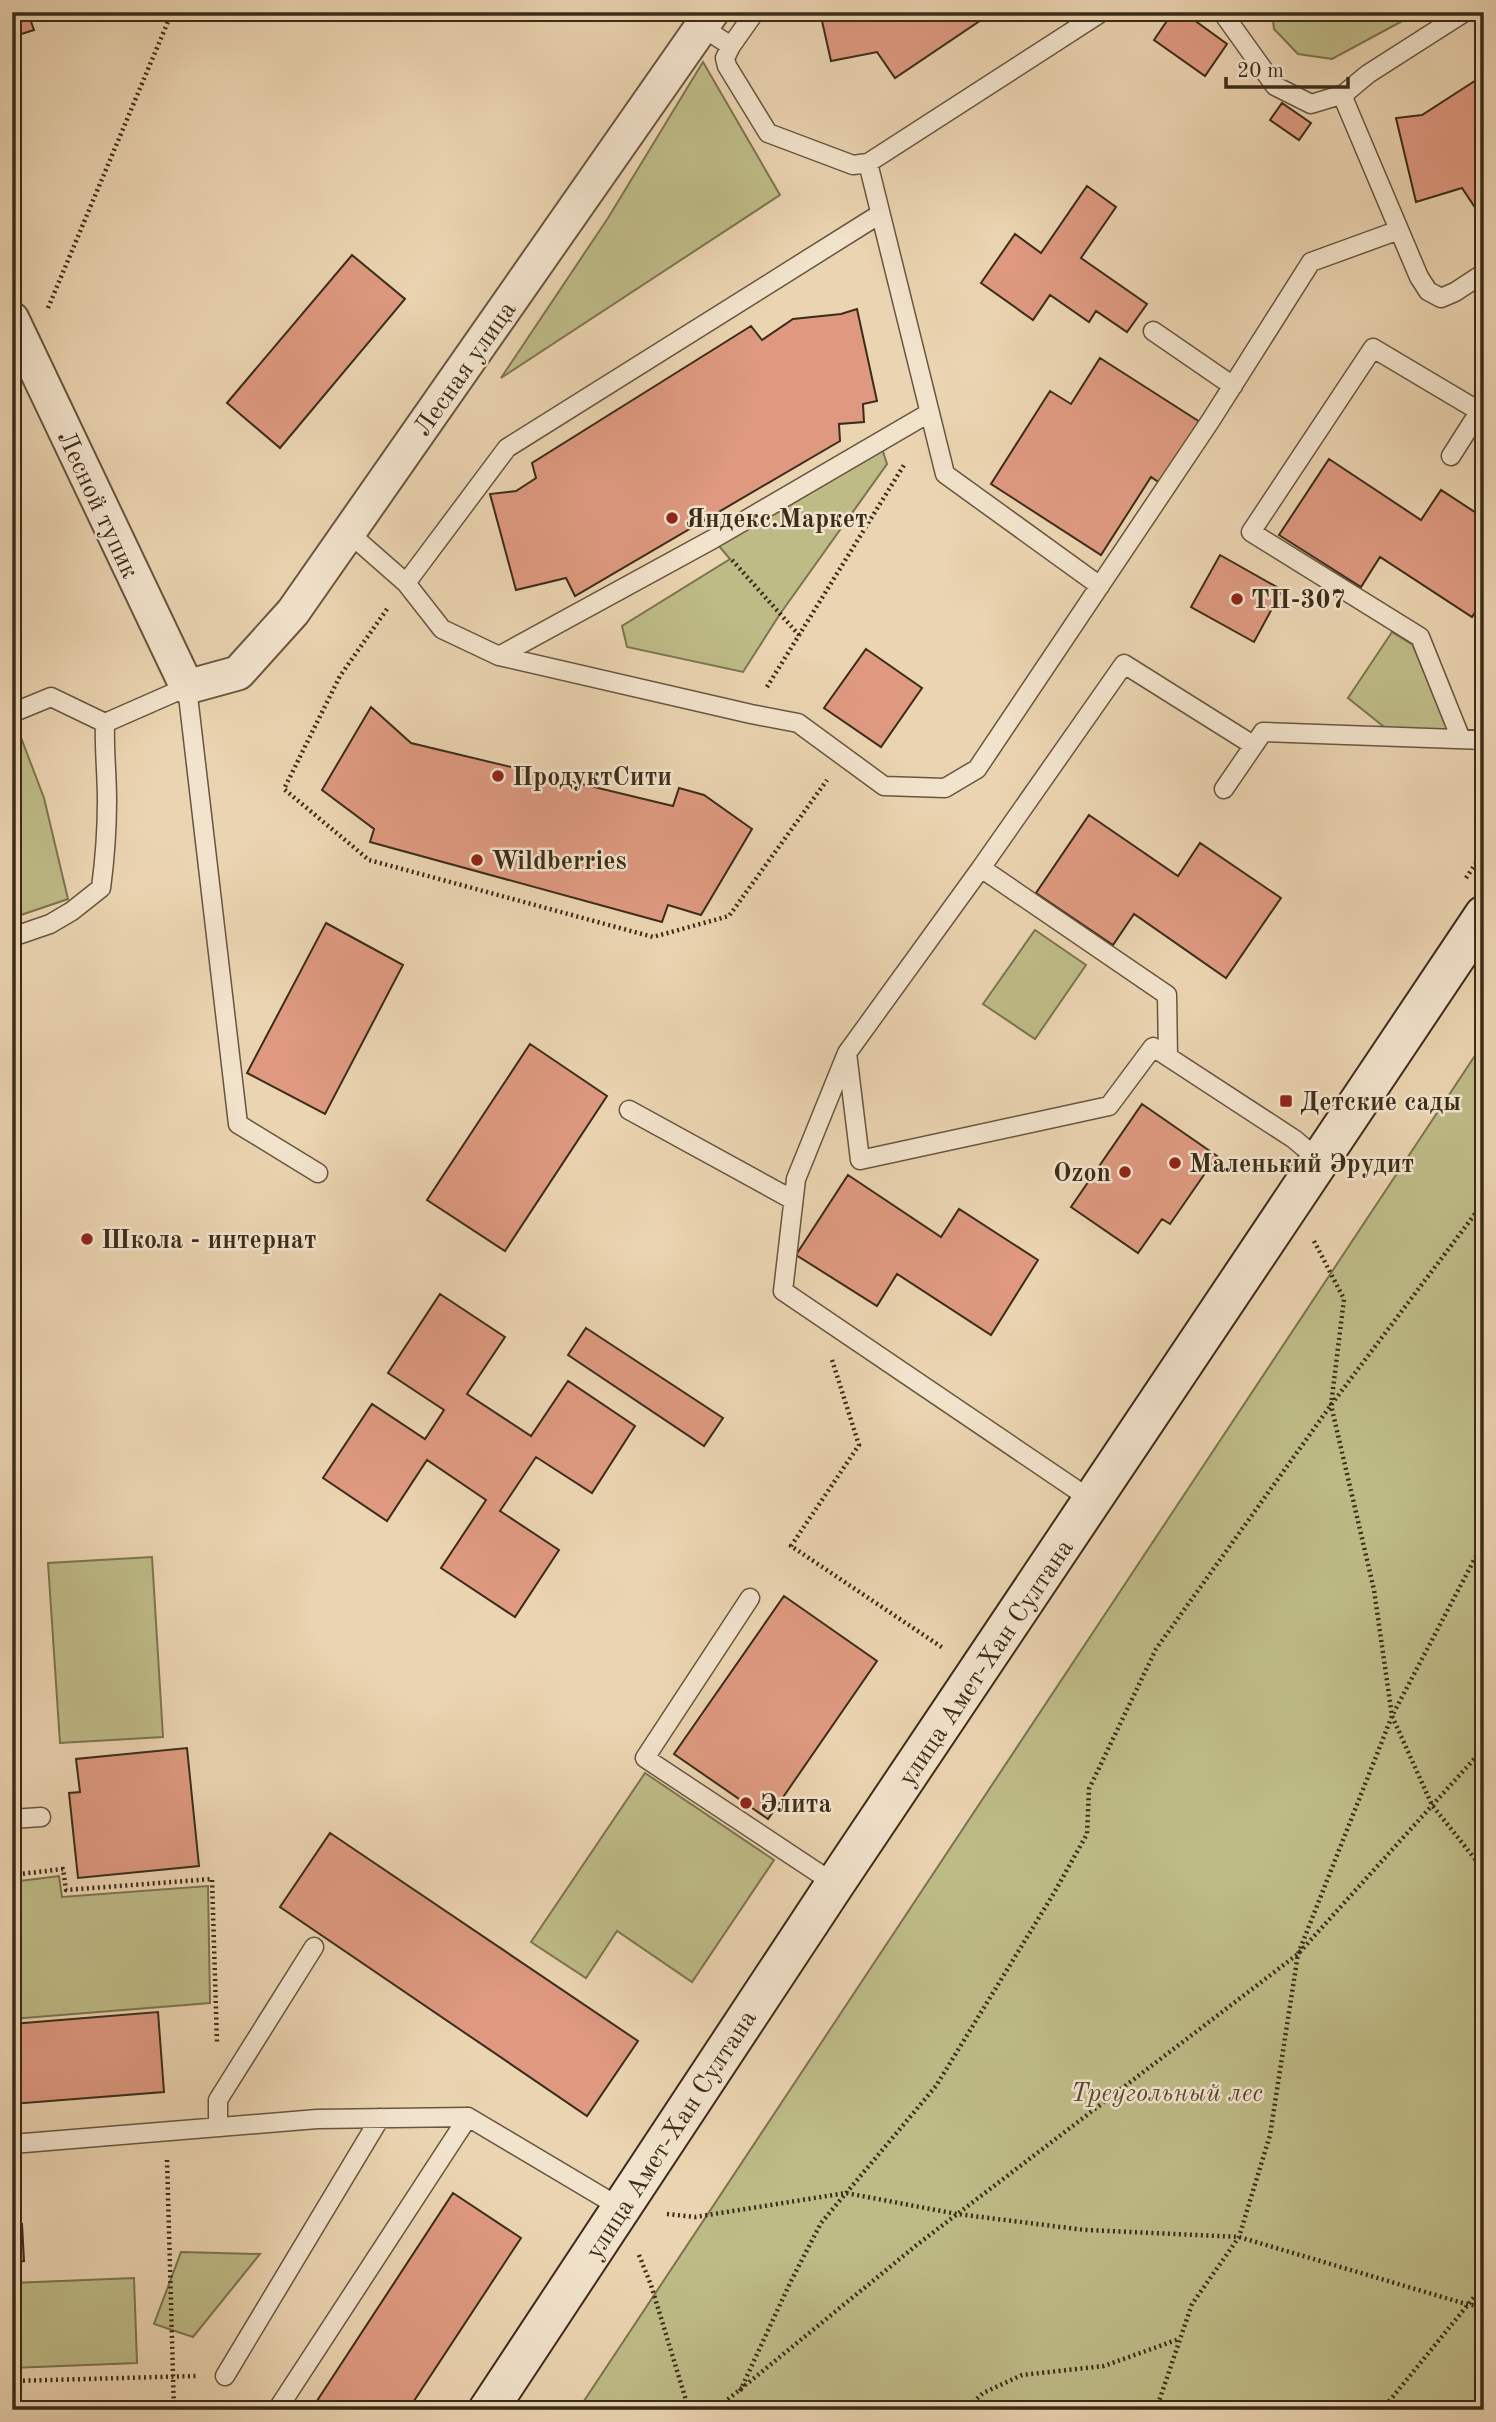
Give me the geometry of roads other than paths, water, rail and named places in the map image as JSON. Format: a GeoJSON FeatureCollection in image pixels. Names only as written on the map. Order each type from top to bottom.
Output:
{"type":"FeatureCollection","features":[{"type":"Feature","properties":{"kind":"main road","name":"улица Амет-Хан Султана"},"geometry":{"type":"LineString","coordinates":[[488,2410],[835,1884],[1484,915]]}},
{"type":"Feature","properties":{"kind":"street","name":"Лесная улица"},"geometry":{"type":"LineString","coordinates":[[187,687],[238,673],[293,612],[707,20]]}},
{"type":"Feature","properties":{"kind":"street","name":"Лесной тупик"},"geometry":{"type":"LineString","coordinates":[[12,319],[187,687]]}},
{"type":"Feature","properties":{"kind":"lane"},"geometry":{"type":"LineString","coordinates":[[755,12],[725,58],[727,66],[768,133],[853,165],[868,163],[1102,12]]}},
{"type":"Feature","properties":{"kind":"lane"},"geometry":{"type":"LineString","coordinates":[[1222,12],[1275,86],[1311,104],[1344,94],[1368,74],[1465,12]]}},
{"type":"Feature","properties":{"kind":"lane"},"geometry":{"type":"LineString","coordinates":[[707,20],[731,46]]}},
{"type":"Feature","properties":{"kind":"lane"},"geometry":{"type":"LineString","coordinates":[[1344,94],[1345,102],[1419,277],[1428,291],[1441,298],[1484,273]]}},
{"type":"Feature","properties":{"kind":"lane"},"geometry":{"type":"LineString","coordinates":[[868,163],[945,474],[1100,586]]}},
{"type":"Feature","properties":{"kind":"lane"},"geometry":{"type":"LineString","coordinates":[[406,583],[507,448],[880,214]]}},
{"type":"Feature","properties":{"kind":"lane"},"geometry":{"type":"LineString","coordinates":[[349,533],[406,583],[443,629],[499,656],[751,715],[798,723],[884,786],[945,788],[977,769],[1233,386],[1311,262],[1399,230]]}},
{"type":"Feature","properties":{"kind":"lane"},"geometry":{"type":"LineString","coordinates":[[1153,331],[1233,386]]}},
{"type":"Feature","properties":{"kind":"lane"},"geometry":{"type":"LineString","coordinates":[[1451,456],[1481,413],[1373,348],[1251,532],[1420,637],[1461,739]]}},
{"type":"Feature","properties":{"kind":"lane"},"geometry":{"type":"LineString","coordinates":[[499,656],[713,539],[929,413]]}},
{"type":"Feature","properties":{"kind":"lane"},"geometry":{"type":"LineString","coordinates":[[1093,1501],[783,1290],[796,1179],[847,1053],[1124,664],[1253,745]]}},
{"type":"Feature","properties":{"kind":"lane"},"geometry":{"type":"LineString","coordinates":[[12,713],[51,697],[105,723],[187,687],[238,1124],[318,1173]]}},
{"type":"Feature","properties":{"kind":"lane"},"geometry":{"type":"LineString","coordinates":[[12,937],[50,924],[101,888],[106,855],[105,723]]}},
{"type":"Feature","properties":{"kind":"lane"},"geometry":{"type":"LineString","coordinates":[[1224,789],[1263,732],[1484,740]]}},
{"type":"Feature","properties":{"kind":"lane"},"geometry":{"type":"LineString","coordinates":[[981,867],[1167,995],[1168,1056]]}},
{"type":"Feature","properties":{"kind":"lane"},"geometry":{"type":"LineString","coordinates":[[847,1053],[860,1160],[1110,1106],[1153,1047],[1294,1139],[1319,1160]]}},
{"type":"Feature","properties":{"kind":"lane"},"geometry":{"type":"LineString","coordinates":[[629,1110],[793,1200]]}},
{"type":"Feature","properties":{"kind":"lane"},"geometry":{"type":"LineString","coordinates":[[750,1598],[645,1758],[835,1884]]}},
{"type":"Feature","properties":{"kind":"lane"},"geometry":{"type":"LineString","coordinates":[[12,1819],[41,1816]]}},
{"type":"Feature","properties":{"kind":"lane"},"geometry":{"type":"LineString","coordinates":[[218,2126],[218,2100],[314,1947]]}},
{"type":"Feature","properties":{"kind":"lane"},"geometry":{"type":"LineString","coordinates":[[12,2144],[317,2119],[468,2117],[621,2208]]}},
{"type":"Feature","properties":{"kind":"lane"},"geometry":{"type":"LineString","coordinates":[[278,2410],[468,2117]]}},
{"type":"Feature","properties":{"kind":"lane"},"geometry":{"type":"LineString","coordinates":[[225,2376],[380,2118]]}},
{"type":"Feature","properties":{"kind":"place","name":"Яндекс.Маркет"},"geometry":{"type":"Point","coordinates":[672,518]}},
{"type":"Feature","properties":{"kind":"place","name":"ТП-307"},"geometry":{"type":"Point","coordinates":[1237,599]}},
{"type":"Feature","properties":{"kind":"place","name":"ПродуктСити"},"geometry":{"type":"Point","coordinates":[498,776]}},
{"type":"Feature","properties":{"kind":"place","name":"Wildberries"},"geometry":{"type":"Point","coordinates":[477,860]}},
{"type":"Feature","properties":{"kind":"place","name":"Детские сады"},"geometry":{"type":"Point","coordinates":[1286,1101]}},
{"type":"Feature","properties":{"kind":"place","name":"Маленький Эрудит"},"geometry":{"type":"Point","coordinates":[1175,1163]}},
{"type":"Feature","properties":{"kind":"place","name":"Ozon"},"geometry":{"type":"Point","coordinates":[1125,1172]}},
{"type":"Feature","properties":{"kind":"place","name":"Школа - интернат"},"geometry":{"type":"Point","coordinates":[87,1239]}},
{"type":"Feature","properties":{"kind":"place","name":"Элита"},"geometry":{"type":"Point","coordinates":[746,1803]}},
{"type":"Feature","properties":{"kind":"park label","name":"Треугольный лес"},"geometry":{"type":"Point","coordinates":[1167,2092]}}]}
